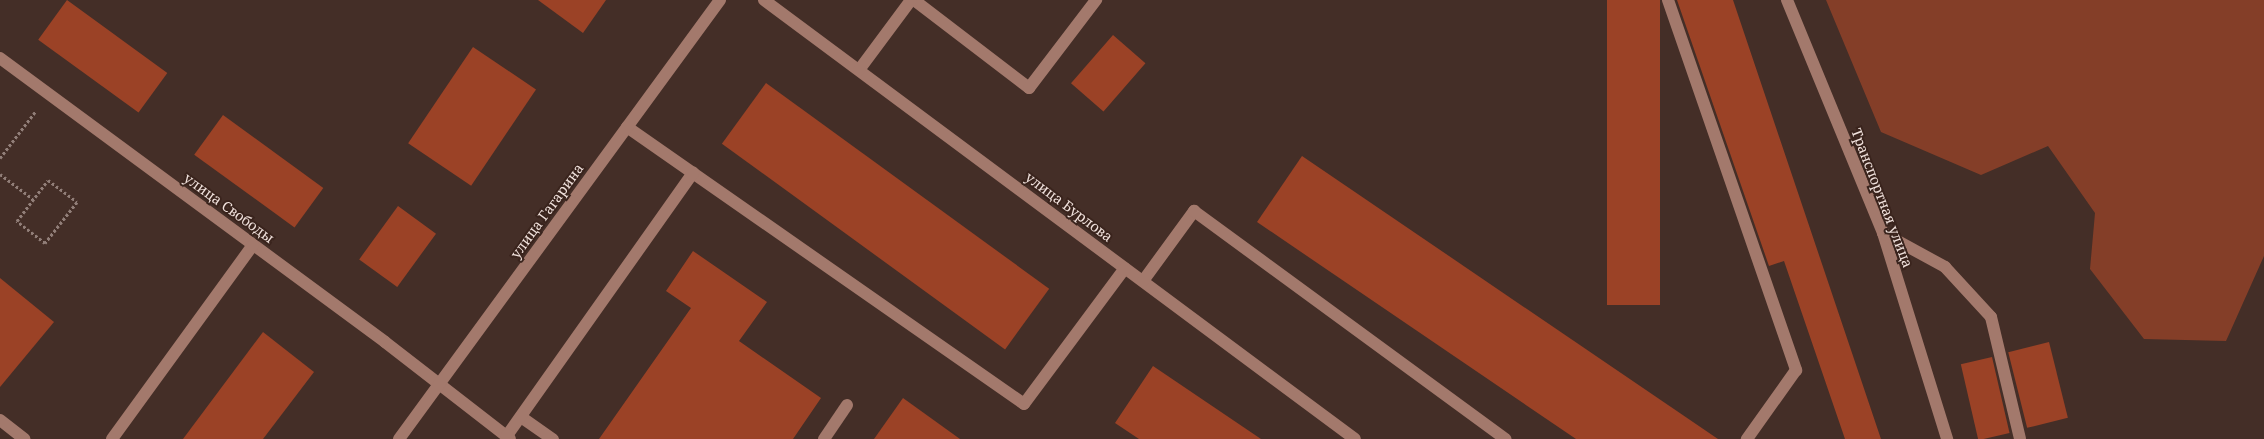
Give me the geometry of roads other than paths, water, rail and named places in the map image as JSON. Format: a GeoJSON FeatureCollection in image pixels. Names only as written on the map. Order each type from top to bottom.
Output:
{"type":"FeatureCollection","features":[{"type":"Feature","properties":{"kind":"street","name":"улица Гагарина"},"geometry":{"type":"LineString","coordinates":[[399,439],[720,0]]}},
{"type":"Feature","properties":{"kind":"street","name":"улица Бурлова"},"geometry":{"type":"LineString","coordinates":[[764,0],[1355,439]]}},
{"type":"Feature","properties":{"kind":"street"},"geometry":{"type":"LineString","coordinates":[[859,70],[913,0],[1030,88],[1096,0]]}},
{"type":"Feature","properties":{"kind":"street"},"geometry":{"type":"LineString","coordinates":[[1668,0],[1796,370],[1747,439]]}},
{"type":"Feature","properties":{"kind":"street","name":"Транспортная улица"},"geometry":{"type":"LineString","coordinates":[[1787,0],[1883,233],[1947,439]]}},
{"type":"Feature","properties":{"kind":"street","name":"улица Свободы"},"geometry":{"type":"LineString","coordinates":[[0,58],[385,342],[438,386],[508,438]]}},
{"type":"Feature","properties":{"kind":"street"},"geometry":{"type":"LineString","coordinates":[[627,127],[1024,404],[1125,268]]}},
{"type":"Feature","properties":{"kind":"street"},"geometry":{"type":"LineString","coordinates":[[508,438],[693,173]]}},
{"type":"Feature","properties":{"kind":"street"},"geometry":{"type":"LineString","coordinates":[[1143,282],[1194,211],[1506,439]]}},
{"type":"Feature","properties":{"kind":"street"},"geometry":{"type":"LineString","coordinates":[[1883,233],[1944,267],[1991,317],[2020,439]]}},
{"type":"Feature","properties":{"kind":"street"},"geometry":{"type":"LineString","coordinates":[[112,439],[254,245]]}},
{"type":"Feature","properties":{"kind":"street"},"geometry":{"type":"LineString","coordinates":[[824,439],[847,405]]}},
{"type":"Feature","properties":{"kind":"street"},"geometry":{"type":"LineString","coordinates":[[521,417],[553,439]]}},
{"type":"Feature","properties":{"kind":"street"},"geometry":{"type":"LineString","coordinates":[[0,420],[24,439]]}}]}
